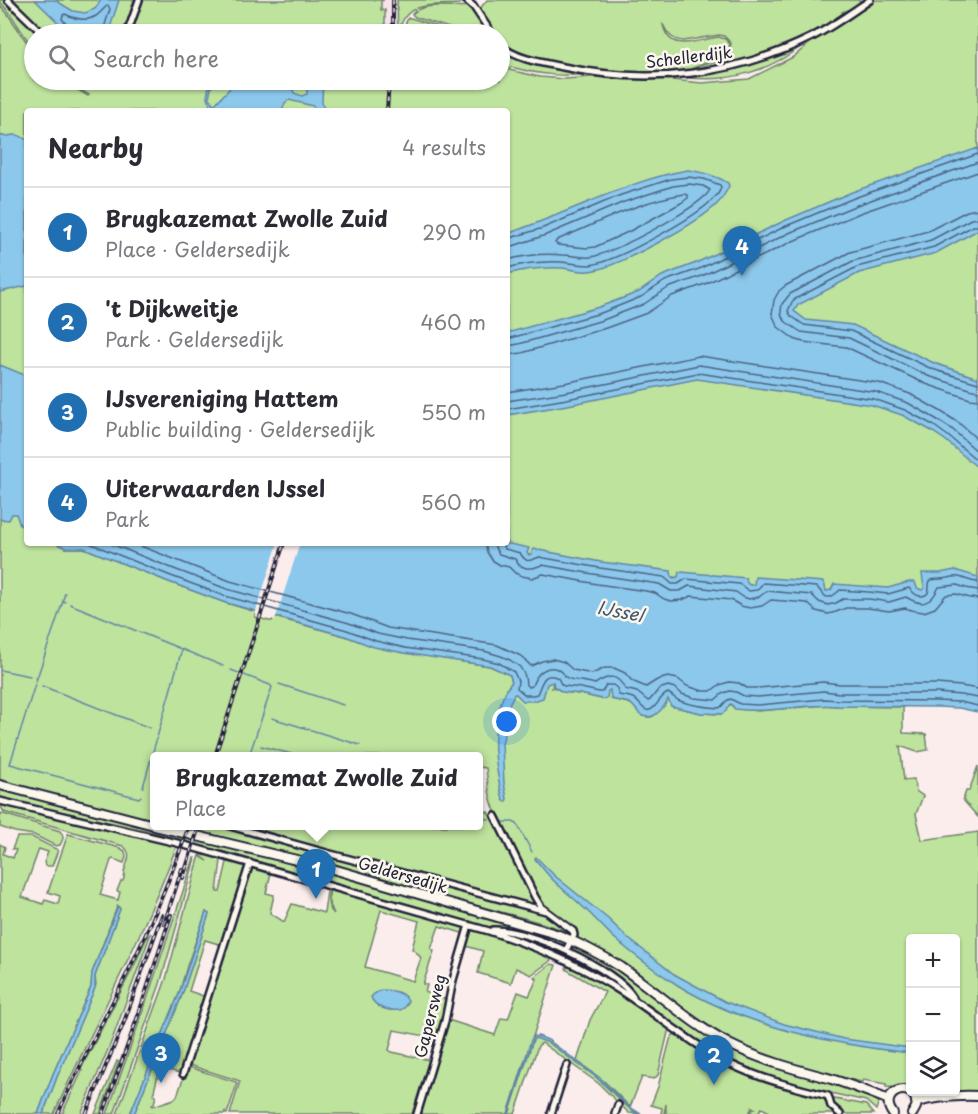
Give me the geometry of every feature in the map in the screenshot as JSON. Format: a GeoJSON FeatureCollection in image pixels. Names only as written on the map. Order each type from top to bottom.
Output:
{"type":"FeatureCollection","features":[{"type":"Feature","properties":{"kind":"main road","name":"Geldersedijk"},"geometry":{"type":"LineString","coordinates":[[0,785],[150,824]]}},
{"type":"Feature","properties":{"kind":"main road","name":"Geldersedijk"},"geometry":{"type":"LineString","coordinates":[[174,830],[326,867],[522,922],[571,940],[622,968],[685,1015],[729,1043],[772,1063],[852,1086],[889,1100]]}},
{"type":"Feature","properties":{"kind":"main road"},"geometry":{"type":"LineString","coordinates":[[893,1114],[888,1106],[889,1100],[891,1095],[901,1090],[912,1093],[915,1097],[916,1109],[912,1114]]}},
{"type":"Feature","properties":{"kind":"main road"},"geometry":{"type":"LineString","coordinates":[[916,1102],[934,1097],[978,1096]]}},
{"type":"Feature","properties":{"kind":"street"},"geometry":{"type":"LineString","coordinates":[[8,0],[33,24]]}},
{"type":"Feature","properties":{"kind":"street"},"geometry":{"type":"LineString","coordinates":[[131,24],[139,0]]}},
{"type":"Feature","properties":{"kind":"street"},"geometry":{"type":"LineString","coordinates":[[466,0],[477,10],[486,24]]}},
{"type":"Feature","properties":{"kind":"street","name":"Schellerdijk"},"geometry":{"type":"LineString","coordinates":[[510,52],[544,63],[605,74],[682,75],[745,64],[781,51],[813,36],[870,0]]}},
{"type":"Feature","properties":{"kind":"street","name":"Geldersedijk"},"geometry":{"type":"LineString","coordinates":[[0,801],[177,843],[489,931],[531,945],[607,982],[696,1044],[730,1064],[774,1081],[828,1096],[831,1106],[840,1114]]}},
{"type":"Feature","properties":{"kind":"street","name":"Geldersedijk"},"geometry":{"type":"LineString","coordinates":[[495,816],[535,897],[546,911],[572,929],[571,940]]}},
{"type":"Feature","properties":{"kind":"street","name":"Geldersedijk"},"geometry":{"type":"LineString","coordinates":[[247,830],[546,911]]}},
{"type":"Feature","properties":{"kind":"street"},"geometry":{"type":"LineString","coordinates":[[183,1074],[250,863]]}},
{"type":"Feature","properties":{"kind":"street","name":"Gapersweg"},"geometry":{"type":"LineString","coordinates":[[417,1114],[447,1014],[453,980],[469,926]]}},
{"type":"Feature","properties":{"kind":"street","name":"Geldersedijk"},"geometry":{"type":"LineString","coordinates":[[489,931],[498,930],[528,936],[566,950],[609,974],[629,990],[635,1000]]}},
{"type":"Feature","properties":{"kind":"street"},"geometry":{"type":"LineString","coordinates":[[566,950],[571,940]]}},
{"type":"Feature","properties":{"kind":"street"},"geometry":{"type":"LineString","coordinates":[[551,1114],[567,1065]]}},
{"type":"Feature","properties":{"kind":"street"},"geometry":{"type":"LineString","coordinates":[[615,1114],[618,1105]]}},
{"type":"Feature","properties":{"kind":"shaded area"},"geometry":{"type":"Polygon","coordinates":[[[397,0],[398,24],[385,24],[385,11],[381,11],[381,1],[397,0]]]}},
{"type":"Feature","properties":{"kind":"green space"},"geometry":{"type":"Polygon","coordinates":[[[0,0],[384,0],[381,1],[381,10],[385,10],[385,24],[24,24],[24,35],[0,0]]]}},
{"type":"Feature","properties":{"kind":"green space"},"geometry":{"type":"Polygon","coordinates":[[[397,0],[463,0],[459,4],[420,7],[406,15],[402,24],[398,24],[397,0]]]}},
{"type":"Feature","properties":{"kind":"green space"},"geometry":{"type":"Polygon","coordinates":[[[487,0],[867,0],[842,12],[843,15],[790,46],[732,65],[688,71],[721,59],[728,52],[688,70],[666,74],[608,73],[548,62],[510,49],[510,24],[487,24],[478,11],[487,0]],[[663,25],[667,34],[672,40],[678,43],[719,37],[730,44],[728,52],[731,43],[724,36],[719,35],[683,41],[676,40],[663,25]]]}},
{"type":"Feature","properties":{"kind":"green space"},"geometry":{"type":"Polygon","coordinates":[[[874,0],[978,0],[978,588],[919,594],[827,591],[752,585],[673,577],[529,555],[488,546],[510,546],[510,108],[24,108],[24,394],[0,384],[0,5],[24,38],[24,90],[78,90],[88,96],[81,90],[510,90],[510,70],[540,77],[565,79],[606,76],[702,83],[749,79],[793,57],[821,34],[874,0]]]}},
{"type":"Feature","properties":{"kind":"green space"},"geometry":{"type":"Polygon","coordinates":[[[470,6],[483,24],[436,24],[412,14],[424,7],[470,6]]]}},
{"type":"Feature","properties":{"kind":"green space"},"geometry":{"type":"Polygon","coordinates":[[[408,18],[411,18],[429,24],[405,24],[408,18]]]}},
{"type":"Feature","properties":{"kind":"green space"},"geometry":{"type":"Polygon","coordinates":[[[808,41],[780,60],[749,73],[716,79],[682,77],[743,66],[780,54],[808,41]]]}},
{"type":"Feature","properties":{"kind":"green space"},"geometry":{"type":"Polygon","coordinates":[[[510,53],[593,74],[552,75],[510,68],[510,53]]]}},
{"type":"Feature","properties":{"kind":"green space"},"geometry":{"type":"Polygon","coordinates":[[[13,511],[18,513],[24,527],[24,546],[84,548],[169,582],[256,612],[255,617],[272,621],[274,617],[383,649],[490,666],[510,675],[512,682],[501,703],[497,764],[504,801],[500,774],[500,746],[508,706],[514,694],[534,696],[548,680],[553,682],[552,688],[563,692],[601,699],[606,689],[613,690],[613,699],[631,704],[646,717],[651,717],[658,712],[665,694],[672,694],[671,706],[701,713],[722,714],[731,704],[734,708],[758,711],[825,705],[903,707],[903,733],[926,734],[928,750],[917,752],[900,746],[904,780],[914,779],[916,791],[923,796],[916,814],[922,840],[978,832],[978,1091],[960,1091],[960,934],[906,934],[906,1088],[886,1087],[886,1084],[863,1080],[862,1082],[794,1065],[760,1054],[728,1039],[689,1015],[615,961],[575,938],[575,930],[568,924],[569,932],[303,858],[183,830],[483,830],[483,811],[488,812],[495,824],[500,821],[492,802],[486,768],[483,768],[483,752],[150,752],[150,821],[0,782],[0,519],[3,520],[13,511]]]}},
{"type":"Feature","properties":{"kind":"green space"},"geometry":{"type":"Polygon","coordinates":[[[978,766],[978,817],[963,800],[966,791],[969,791],[978,766]]]}},
{"type":"Feature","properties":{"kind":"green space"},"geometry":{"type":"Polygon","coordinates":[[[0,789],[150,827],[150,830],[161,830],[332,872],[554,936],[566,942],[556,944],[517,932],[485,927],[303,877],[154,832],[0,798],[0,789]]]}},
{"type":"Feature","properties":{"kind":"green space"},"geometry":{"type":"Polygon","coordinates":[[[4,805],[177,845],[134,947],[54,1114],[43,1114],[96,985],[95,976],[120,909],[117,907],[92,973],[91,987],[38,1114],[0,1114],[0,844],[5,847],[3,854],[13,858],[16,850],[12,849],[17,837],[32,837],[58,850],[52,866],[46,866],[44,863],[48,852],[39,849],[22,897],[43,904],[45,900],[58,904],[60,896],[48,892],[68,834],[125,851],[124,863],[111,860],[100,895],[118,900],[120,892],[117,891],[123,881],[129,855],[123,846],[4,812],[1,807],[4,805]]]}},
{"type":"Feature","properties":{"kind":"green space"},"geometry":{"type":"Polygon","coordinates":[[[0,813],[60,831],[63,836],[62,841],[56,846],[34,835],[0,827],[0,813]]]}},
{"type":"Feature","properties":{"kind":"green space"},"geometry":{"type":"Polygon","coordinates":[[[201,852],[218,856],[221,860],[217,892],[220,892],[227,862],[232,860],[244,864],[246,870],[222,945],[205,940],[189,991],[206,997],[182,1074],[160,1067],[153,1095],[156,1096],[152,1105],[174,1099],[177,1096],[189,1067],[237,1084],[227,1114],[225,1111],[224,1114],[134,1114],[182,995],[209,914],[206,912],[179,994],[130,1114],[117,1114],[166,979],[200,856],[208,861],[200,855],[201,852]]]}},
{"type":"Feature","properties":{"kind":"green space"},"geometry":{"type":"Polygon","coordinates":[[[194,858],[160,984],[114,1114],[107,1114],[143,1011],[194,858]]]}},
{"type":"Feature","properties":{"kind":"green space"},"geometry":{"type":"Polygon","coordinates":[[[251,868],[270,871],[266,893],[274,895],[270,913],[284,922],[292,904],[324,913],[327,891],[329,892],[328,899],[330,890],[462,926],[465,929],[465,934],[439,926],[431,949],[434,951],[423,984],[427,985],[425,992],[447,1000],[436,1038],[394,1030],[389,1050],[429,1060],[412,1114],[230,1114],[240,1081],[189,1065],[251,868]],[[381,910],[365,967],[413,981],[421,958],[412,949],[419,921],[381,910]],[[373,1001],[390,1010],[399,1009],[407,1004],[373,1001]]]}},
{"type":"Feature","properties":{"kind":"green space"},"geometry":{"type":"Polygon","coordinates":[[[474,929],[509,940],[552,957],[552,959],[531,975],[516,968],[511,983],[478,973],[483,951],[466,946],[469,933],[474,929]]]}},
{"type":"Feature","properties":{"kind":"green space"},"geometry":{"type":"Polygon","coordinates":[[[498,932],[549,945],[583,962],[612,982],[556,954],[498,932]]]}},
{"type":"Feature","properties":{"kind":"green space"},"geometry":{"type":"Polygon","coordinates":[[[151,933],[112,1040],[81,1114],[62,1114],[81,1069],[151,933]]]}},
{"type":"Feature","properties":{"kind":"green space"},"geometry":{"type":"Polygon","coordinates":[[[572,944],[600,958],[698,1028],[733,1050],[763,1063],[834,1084],[879,1101],[876,1110],[866,1101],[770,1078],[732,1062],[691,1038],[643,1003],[628,988],[573,950],[572,944]]]}},
{"type":"Feature","properties":{"kind":"green space"},"geometry":{"type":"Polygon","coordinates":[[[551,964],[556,965],[508,1114],[420,1114],[448,1020],[495,1035],[501,1018],[508,1019],[518,992],[529,996],[537,979],[534,977],[551,964]]]}},
{"type":"Feature","properties":{"kind":"green space"},"geometry":{"type":"Polygon","coordinates":[[[571,966],[621,995],[669,1028],[658,1075],[654,1079],[642,1077],[630,1107],[605,1082],[577,1061],[590,1020],[605,992],[567,970],[566,968],[571,966]]]}},
{"type":"Feature","properties":{"kind":"green space"},"geometry":{"type":"Polygon","coordinates":[[[677,1033],[705,1053],[735,1069],[787,1088],[822,1096],[836,1114],[773,1114],[762,1108],[756,1114],[750,1114],[753,1109],[756,1109],[752,1107],[749,1114],[666,1114],[666,1104],[664,1114],[661,1114],[662,1108],[651,1105],[670,1040],[677,1033]]]}},
{"type":"Feature","properties":{"kind":"green space"},"geometry":{"type":"Polygon","coordinates":[[[533,1039],[549,1043],[596,1077],[638,1114],[629,1113],[598,1083],[542,1043],[538,1046],[515,1114],[509,1114],[533,1039]]]}},
{"type":"Feature","properties":{"kind":"green space"},"geometry":{"type":"Polygon","coordinates":[[[117,1061],[119,1062],[100,1114],[95,1114],[117,1061]]]}},
{"type":"Feature","properties":{"kind":"green space"},"geometry":{"type":"Polygon","coordinates":[[[833,1100],[866,1105],[874,1114],[843,1114],[835,1106],[833,1100]]]}},
{"type":"Feature","properties":{"kind":"water"},"geometry":{"type":"Polygon","coordinates":[[[35,0],[55,0],[73,11],[85,13],[95,9],[101,0],[119,0],[111,24],[60,24],[35,0]]]}},
{"type":"Feature","properties":{"kind":"water"},"geometry":{"type":"Polygon","coordinates":[[[208,90],[211,90],[209,97],[214,105],[228,90],[293,90],[294,93],[302,96],[307,94],[307,90],[323,90],[324,108],[314,108],[289,100],[283,108],[211,108],[207,97],[208,90]]]}},
{"type":"Feature","properties":{"kind":"water"},"geometry":{"type":"Polygon","coordinates":[[[0,135],[4,137],[17,135],[24,138],[24,287],[0,292],[0,135]]]}},
{"type":"Feature","properties":{"kind":"water"},"geometry":{"type":"Polygon","coordinates":[[[978,148],[978,230],[936,253],[859,273],[798,305],[794,311],[806,320],[853,325],[934,363],[978,378],[978,468],[930,430],[902,415],[872,405],[697,379],[510,415],[510,332],[599,307],[639,292],[662,276],[696,263],[852,192],[978,148]]]}},
{"type":"Feature","properties":{"kind":"water"},"geometry":{"type":"Polygon","coordinates":[[[688,170],[704,173],[728,183],[729,186],[720,200],[695,221],[637,254],[618,262],[586,271],[541,268],[510,273],[510,233],[625,188],[688,170]]]}},
{"type":"Feature","properties":{"kind":"water"},"geometry":{"type":"Polygon","coordinates":[[[0,365],[24,375],[24,528],[20,525],[16,514],[12,514],[9,520],[0,519],[0,365]]]}},
{"type":"Feature","properties":{"kind":"water","name":"IJssel"},"geometry":{"type":"Polygon","coordinates":[[[510,544],[529,548],[527,553],[529,555],[532,554],[533,549],[601,562],[671,571],[674,578],[678,577],[681,572],[746,578],[750,585],[754,585],[755,577],[824,582],[826,591],[831,590],[834,584],[888,588],[909,582],[915,582],[917,588],[922,590],[924,588],[922,573],[955,570],[978,577],[978,712],[959,708],[825,705],[748,710],[735,709],[731,704],[722,714],[701,713],[671,706],[668,699],[658,713],[645,717],[631,704],[611,699],[610,690],[607,698],[602,699],[563,692],[554,687],[553,682],[547,684],[543,698],[523,701],[514,694],[510,702],[502,744],[506,802],[503,800],[498,775],[495,739],[501,702],[512,682],[510,675],[490,666],[374,647],[345,636],[223,602],[84,548],[62,546],[510,546],[510,544]]]}},
{"type":"Feature","properties":{"kind":"water"},"geometry":{"type":"Polygon","coordinates":[[[536,857],[629,939],[674,974],[726,1002],[784,1024],[844,1039],[906,1047],[906,1052],[851,1045],[791,1032],[761,1023],[705,1000],[671,981],[620,943],[553,880],[535,859],[536,857]]]}},
{"type":"Feature","properties":{"kind":"water"},"geometry":{"type":"Polygon","coordinates":[[[118,906],[120,909],[95,976],[95,988],[43,1114],[38,1114],[91,987],[92,973],[118,906]]]}},
{"type":"Feature","properties":{"kind":"water"},"geometry":{"type":"Polygon","coordinates":[[[206,912],[209,914],[182,995],[134,1114],[130,1114],[179,994],[206,912]]]}},
{"type":"Feature","properties":{"kind":"water"},"geometry":{"type":"Polygon","coordinates":[[[381,990],[404,995],[408,1001],[404,1008],[391,1010],[376,1004],[371,997],[381,990]]]}},
{"type":"Feature","properties":{"kind":"water"},"geometry":{"type":"Polygon","coordinates":[[[538,1036],[548,1040],[600,1078],[628,1106],[641,1114],[631,1110],[596,1077],[549,1043],[536,1038],[533,1040],[508,1114],[531,1040],[538,1036]]]}},
{"type":"Feature","properties":{"kind":"pier"},"geometry":{"type":"Polygon","coordinates":[[[277,546],[299,546],[275,620],[255,614],[277,546]]]}},
{"type":"Feature","properties":{"kind":"waterway"},"geometry":{"type":"LineString","coordinates":[[63,600],[65,593]]}},
{"type":"Feature","properties":{"kind":"waterway"},"geometry":{"type":"LineString","coordinates":[[36,678],[63,601],[65,602]]}},
{"type":"Feature","properties":{"kind":"waterway"},"geometry":{"type":"LineString","coordinates":[[70,604],[223,666]]}},
{"type":"Feature","properties":{"kind":"waterway"},"geometry":{"type":"LineString","coordinates":[[153,752],[182,649]]}},
{"type":"Feature","properties":{"kind":"waterway"},"geometry":{"type":"LineString","coordinates":[[0,670],[30,676]]}},
{"type":"Feature","properties":{"kind":"waterway"},"geometry":{"type":"LineString","coordinates":[[231,670],[272,687],[250,752]]}},
{"type":"Feature","properties":{"kind":"waterway"},"geometry":{"type":"LineString","coordinates":[[37,678],[10,764],[139,798],[141,796]]}},
{"type":"Feature","properties":{"kind":"waterway"},"geometry":{"type":"LineString","coordinates":[[279,684],[343,705]]}},
{"type":"Feature","properties":{"kind":"waterway"},"geometry":{"type":"LineString","coordinates":[[42,686],[150,728]]}},
{"type":"Feature","properties":{"kind":"waterway"},"geometry":{"type":"LineString","coordinates":[[272,718],[360,745]]}},
{"type":"Feature","properties":{"kind":"waterway"},"geometry":{"type":"LineString","coordinates":[[261,746],[284,752]]}},
{"type":"Feature","properties":{"kind":"waterway"},"geometry":{"type":"LineString","coordinates":[[143,787],[150,762]]}},
{"type":"Feature","properties":{"kind":"waterway"},"geometry":{"type":"LineString","coordinates":[[483,818],[489,819]]}},
{"type":"Feature","properties":{"kind":"waterway"},"geometry":{"type":"LineString","coordinates":[[504,822],[517,824],[532,852]]}},
{"type":"Feature","properties":{"kind":"railway"},"geometry":{"type":"LineString","coordinates":[[393,0],[393,24]]}},
{"type":"Feature","properties":{"kind":"railway"},"geometry":{"type":"LineString","coordinates":[[387,108],[388,90]]}},
{"type":"Feature","properties":{"kind":"railway"},"geometry":{"type":"LineString","coordinates":[[216,752],[283,546]]}},
{"type":"Feature","properties":{"kind":"railway"},"geometry":{"type":"LineString","coordinates":[[58,1114],[146,934],[188,830]]}},
{"type":"Feature","properties":{"kind":"railway"},"geometry":{"type":"LineString","coordinates":[[183,878],[198,830]]}},
{"type":"Feature","properties":{"kind":"railway"},"geometry":{"type":"LineString","coordinates":[[164,924],[182,869]]}},
{"type":"Feature","properties":{"kind":"railway"},"geometry":{"type":"LineString","coordinates":[[86,1114],[124,1022],[162,915]]}},
{"type":"Feature","properties":{"kind":"railway"},"geometry":{"type":"LineString","coordinates":[[103,1114],[171,915]]}},
{"type":"Feature","properties":{"kind":"place","name":"Uiterwaarden IJssel"},"geometry":{"type":"Point","coordinates":[742,276]}},
{"type":"Feature","properties":{"kind":"place","name":"Brugkazemat Zwolle Zuid"},"geometry":{"type":"Point","coordinates":[316,899]}},
{"type":"Feature","properties":{"kind":"place","name":"IJsvereniging Hattem"},"geometry":{"type":"Point","coordinates":[161,1083]}},
{"type":"Feature","properties":{"kind":"place","name":"'t Dijkweitje"},"geometry":{"type":"Point","coordinates":[714,1085]}}]}
